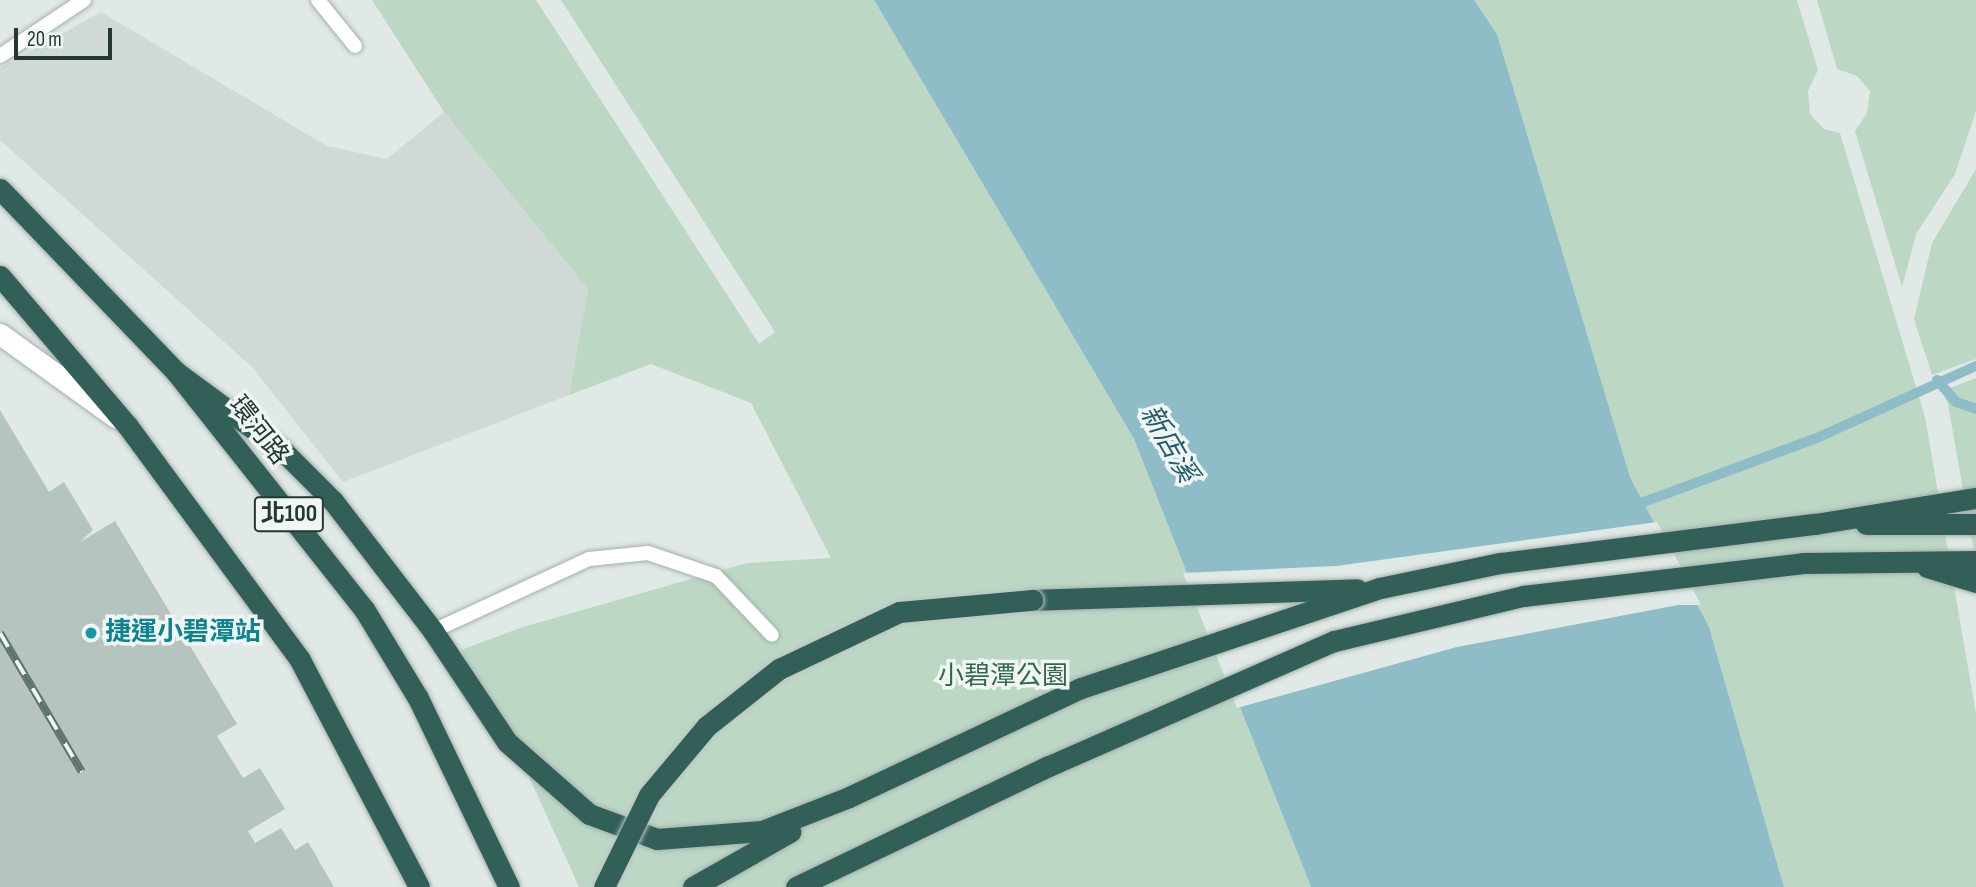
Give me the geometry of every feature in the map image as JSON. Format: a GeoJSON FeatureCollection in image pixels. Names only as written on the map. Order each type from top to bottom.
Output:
{"type":"FeatureCollection","features":[{"type":"Feature","properties":{"kind":"highway","name":"環河路"},"geometry":{"type":"LineString","coordinates":[[0,189],[176,372],[364,609],[418,698],[509,887]]}},
{"type":"Feature","properties":{"kind":"highway","name":"北100"},"geometry":{"type":"LineString","coordinates":[[0,276],[127,425],[300,660],[419,887]]}},
{"type":"Feature","properties":{"kind":"highway"},"geometry":{"type":"LineString","coordinates":[[176,372],[281,449],[333,501],[433,631],[507,742],[590,814],[657,839],[762,831],[849,797],[1081,688],[1380,588],[1500,563],[1815,524],[1976,498]]}},
{"type":"Feature","properties":{"kind":"highway"},"geometry":{"type":"LineString","coordinates":[[1815,524],[1976,524]]}},
{"type":"Feature","properties":{"kind":"highway"},"geometry":{"type":"LineString","coordinates":[[1898,559],[1976,582]]}},
{"type":"Feature","properties":{"kind":"highway"},"geometry":{"type":"LineString","coordinates":[[796,887],[1049,766],[1334,641],[1523,596],[1803,563],[1898,559],[1976,561]]}},
{"type":"Feature","properties":{"kind":"highway"},"geometry":{"type":"LineString","coordinates":[[604,887],[649,794],[707,726],[779,668],[899,612],[1032,600],[1380,588]]}},
{"type":"Feature","properties":{"kind":"highway"},"geometry":{"type":"LineString","coordinates":[[693,887],[849,797]]}},
{"type":"Feature","properties":{"kind":"highway"},"geometry":{"type":"LineString","coordinates":[[824,887],[873,849]]}},
{"type":"Feature","properties":{"kind":"street"},"geometry":{"type":"LineString","coordinates":[[0,334],[127,425]]}},
{"type":"Feature","properties":{"kind":"lane"},"geometry":{"type":"LineString","coordinates":[[0,56],[84,0]]}},
{"type":"Feature","properties":{"kind":"lane"},"geometry":{"type":"LineString","coordinates":[[318,0],[355,46]]}},
{"type":"Feature","properties":{"kind":"lane"},"geometry":{"type":"LineString","coordinates":[[433,631],[589,559],[648,554],[716,576],[772,635]]}},
{"type":"Feature","properties":{"kind":"shaded area"},"geometry":{"type":"Polygon","coordinates":[[[101,12],[327,146],[387,159],[444,112],[588,289],[569,395],[343,482],[252,367],[0,140],[0,68],[101,12]]]}},
{"type":"Feature","properties":{"kind":"green space","name":"小碧潭公園"},"geometry":{"type":"Polygon","coordinates":[[[372,0],[536,0],[759,344],[775,332],[561,0],[874,0],[1134,439],[1311,887],[579,887],[531,781],[461,650],[523,627],[747,563],[831,558],[751,403],[651,364],[569,395],[588,289],[444,112],[372,0]]]}},
{"type":"Feature","properties":{"kind":"green space"},"geometry":{"type":"Polygon","coordinates":[[[1474,0],[1797,0],[1818,70],[1808,91],[1810,114],[1824,129],[1840,133],[1925,417],[1976,714],[1976,887],[1784,887],[1709,627],[1630,477],[1497,34],[1474,0]]]}},
{"type":"Feature","properties":{"kind":"green space"},"geometry":{"type":"Polygon","coordinates":[[[1817,0],[1976,0],[1976,111],[1955,174],[1916,234],[1902,287],[1855,131],[1867,113],[1870,91],[1857,76],[1837,69],[1817,0]]]}},
{"type":"Feature","properties":{"kind":"green space"},"geometry":{"type":"Polygon","coordinates":[[[1976,169],[1976,359],[1932,375],[1914,319],[1932,243],[1976,169]]]}},
{"type":"Feature","properties":{"kind":"green space"},"geometry":{"type":"Polygon","coordinates":[[[1976,378],[1976,562],[1948,405],[1942,391],[1976,378]]]}},
{"type":"Feature","properties":{"kind":"water","name":"新店溪"},"geometry":{"type":"Polygon","coordinates":[[[874,0],[1474,0],[1497,34],[1630,477],[1709,627],[1784,887],[1311,887],[1134,439],[874,0]]]}},
{"type":"Feature","properties":{"kind":"pier"},"geometry":{"type":"Polygon","coordinates":[[[1657,522],[1701,605],[1678,605],[1457,647],[1237,708],[1183,573],[1336,566],[1657,522]]]}},
{"type":"Feature","properties":{"kind":"building","name":"捷運小碧潭站"},"geometry":{"type":"Polygon","coordinates":[[[0,410],[49,492],[64,482],[93,530],[80,542],[115,521],[237,724],[217,736],[243,778],[260,768],[285,809],[248,831],[255,843],[281,828],[295,850],[308,842],[334,887],[0,887],[0,410]]]}},
{"type":"Feature","properties":{"kind":"waterway"},"geometry":{"type":"LineString","coordinates":[[1633,506],[1817,438],[1976,366]]}},
{"type":"Feature","properties":{"kind":"waterway"},"geometry":{"type":"LineString","coordinates":[[1937,380],[1956,402],[1976,409]]}},
{"type":"Feature","properties":{"kind":"railway"},"geometry":{"type":"LineString","coordinates":[[0,633],[82,772]]}},
{"type":"Feature","properties":{"kind":"place","name":"捷運小碧潭站"},"geometry":{"type":"Point","coordinates":[91,633]}}]}
